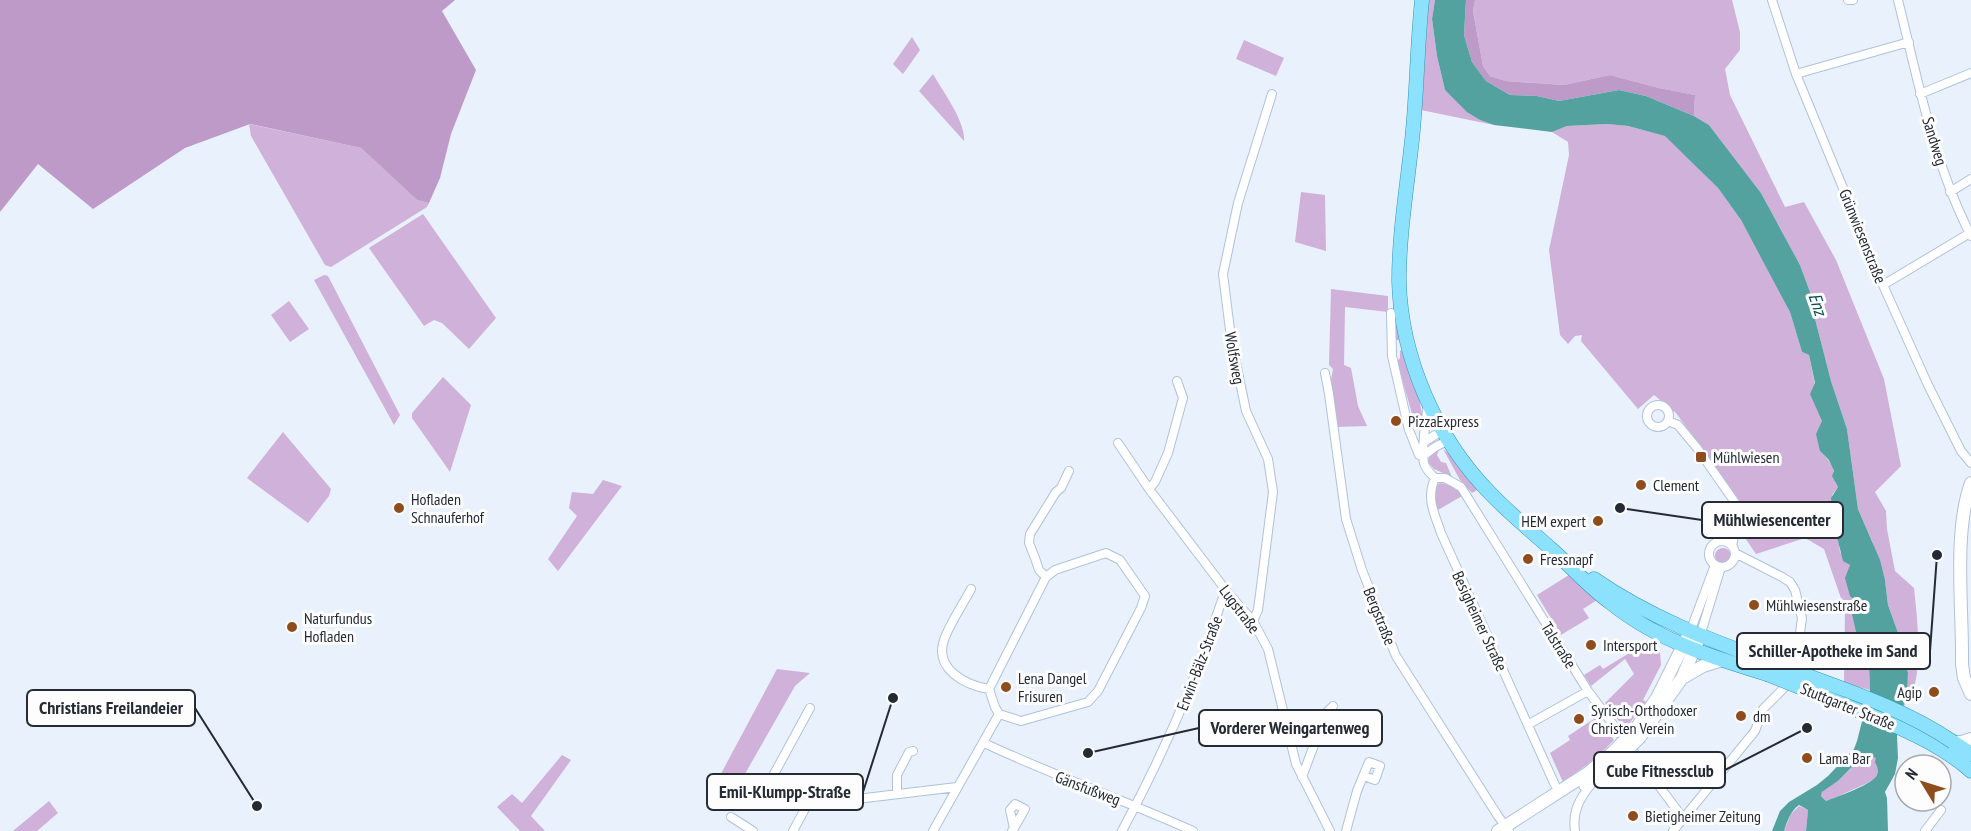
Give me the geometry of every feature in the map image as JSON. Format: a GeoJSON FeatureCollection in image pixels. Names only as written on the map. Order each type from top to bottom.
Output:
{"type":"FeatureCollection","features":[{"type":"Feature","properties":{"kind":"main road"},"geometry":{"type":"LineString","coordinates":[[1422,0],[1415,112],[1402,231],[1400,283],[1408,342],[1428,404],[1475,477],[1490,494],[1560,557]]}},
{"type":"Feature","properties":{"kind":"main road"},"geometry":{"type":"LineString","coordinates":[[1971,483],[1964,512],[1961,570],[1962,664],[1964,678],[1971,694]]}},
{"type":"Feature","properties":{"kind":"main road","name":"Stuttgarter Straße"},"geometry":{"type":"LineString","coordinates":[[1560,557],[1614,593],[1672,624],[1721,644],[1769,668],[1882,705],[1930,728],[1965,753]]}},
{"type":"Feature","properties":{"kind":"main road","name":"Stuttgarter Straße"},"geometry":{"type":"LineString","coordinates":[[1560,557],[1608,602],[1644,627],[1689,648],[1722,660],[1769,668]]}},
{"type":"Feature","properties":{"kind":"main road"},"geometry":{"type":"LineString","coordinates":[[1683,678],[1689,648],[1695,634]]}},
{"type":"Feature","properties":{"kind":"main road"},"geometry":{"type":"LineString","coordinates":[[1637,734],[1672,666],[1689,648]]}},
{"type":"Feature","properties":{"kind":"main road"},"geometry":{"type":"LineString","coordinates":[[1564,789],[1598,776],[1614,756],[1637,734],[1683,678],[1703,666],[1722,660]]}},
{"type":"Feature","properties":{"kind":"main road"},"geometry":{"type":"LineString","coordinates":[[1672,666],[1681,671],[1683,678]]}},
{"type":"Feature","properties":{"kind":"main road"},"geometry":{"type":"LineString","coordinates":[[1504,829],[1547,804],[1564,789],[1614,756]]}},
{"type":"Feature","properties":{"kind":"street","name":"Grünwiesenstraße"},"geometry":{"type":"LineString","coordinates":[[1772,0],[1796,74],[1882,285],[1928,385],[1961,451],[1971,464]]}},
{"type":"Feature","properties":{"kind":"street"},"geometry":{"type":"LineString","coordinates":[[1848,0],[1853,0]]}},
{"type":"Feature","properties":{"kind":"street","name":"Sandweg"},"geometry":{"type":"LineString","coordinates":[[1898,0],[1920,94],[1950,192],[1970,235]]}},
{"type":"Feature","properties":{"kind":"street"},"geometry":{"type":"LineString","coordinates":[[1796,74],[1908,42]]}},
{"type":"Feature","properties":{"kind":"street"},"geometry":{"type":"LineString","coordinates":[[1920,94],[1971,73]]}},
{"type":"Feature","properties":{"kind":"street","name":"Wolfsweg"},"geometry":{"type":"LineString","coordinates":[[1253,621],[1258,610],[1273,492],[1268,459],[1246,411],[1235,366],[1223,274],[1238,203],[1272,94]]}},
{"type":"Feature","properties":{"kind":"street"},"geometry":{"type":"LineString","coordinates":[[1950,192],[1971,179]]}},
{"type":"Feature","properties":{"kind":"street"},"geometry":{"type":"LineString","coordinates":[[1882,285],[1970,235]]}},
{"type":"Feature","properties":{"kind":"street"},"geometry":{"type":"LineString","coordinates":[[1391,313],[1392,356],[1411,438],[1416,452],[1423,456]]}},
{"type":"Feature","properties":{"kind":"street","name":"Bergstraße"},"geometry":{"type":"LineString","coordinates":[[1324,373],[1329,394],[1346,519],[1362,570],[1392,645],[1426,706],[1504,829]]}},
{"type":"Feature","properties":{"kind":"street"},"geometry":{"type":"LineString","coordinates":[[1149,489],[1155,482],[1168,453],[1183,398],[1177,381]]}},
{"type":"Feature","properties":{"kind":"street"},"geometry":{"type":"LineString","coordinates":[[1428,404],[1423,456],[1425,466],[1435,478]]}},
{"type":"Feature","properties":{"kind":"street"},"geometry":{"type":"LineString","coordinates":[[1668,421],[1678,425],[1734,501],[1735,518],[1735,534],[1734,553],[1728,566],[1718,566],[1710,559],[1710,552],[1714,545],[1722,542],[1735,518]]}},
{"type":"Feature","properties":{"kind":"street"},"geometry":{"type":"LineString","coordinates":[[1411,438],[1446,435]]}},
{"type":"Feature","properties":{"kind":"street"},"geometry":{"type":"LineString","coordinates":[[1423,456],[1446,435]]}},
{"type":"Feature","properties":{"kind":"street","name":"Lugstraße"},"geometry":{"type":"LineString","coordinates":[[1118,443],[1149,489],[1228,593],[1253,621],[1268,649],[1285,721],[1302,777],[1330,831]]}},
{"type":"Feature","properties":{"kind":"street"},"geometry":{"type":"LineString","coordinates":[[1046,577],[1039,570],[1029,543],[1030,534],[1056,492],[1061,488],[1069,471]]}},
{"type":"Feature","properties":{"kind":"street","name":"Talstraße"},"geometry":{"type":"LineString","coordinates":[[1435,478],[1444,478],[1461,487],[1588,691],[1683,818]]}},
{"type":"Feature","properties":{"kind":"street","name":"Besigheimer Straße"},"geometry":{"type":"LineString","coordinates":[[1435,478],[1430,490],[1430,501],[1441,533],[1529,724],[1564,789]]}},
{"type":"Feature","properties":{"kind":"street"},"geometry":{"type":"LineString","coordinates":[[1673,831],[1755,731],[1763,709],[1783,689],[1792,672],[1802,631],[1801,608],[1790,582],[1734,553],[1722,542]]}},
{"type":"Feature","properties":{"kind":"street"},"geometry":{"type":"LineString","coordinates":[[1106,554],[1113,555],[1120,560],[1145,596],[1098,691],[1088,702],[1021,722],[999,714],[989,689],[1046,577],[1054,570],[1106,554]]}},
{"type":"Feature","properties":{"kind":"street"},"geometry":{"type":"LineString","coordinates":[[1695,634],[1718,566]]}},
{"type":"Feature","properties":{"kind":"street"},"geometry":{"type":"LineString","coordinates":[[971,589],[944,639],[942,649],[945,663],[951,674],[975,687],[989,689]]}},
{"type":"Feature","properties":{"kind":"street","name":"Erwin-Bälz-Straße"},"geometry":{"type":"LineString","coordinates":[[1122,831],[1183,707],[1222,600],[1228,593]]}},
{"type":"Feature","properties":{"kind":"street"},"geometry":{"type":"LineString","coordinates":[[1672,624],[1685,623],[1702,614]]}},
{"type":"Feature","properties":{"kind":"street"},"geometry":{"type":"LineString","coordinates":[[1702,614],[1710,633],[1721,644]]}},
{"type":"Feature","properties":{"kind":"street"},"geometry":{"type":"LineString","coordinates":[[1529,724],[1588,691]]}},
{"type":"Feature","properties":{"kind":"street"},"geometry":{"type":"LineString","coordinates":[[1302,777],[1326,713],[1333,706]]}},
{"type":"Feature","properties":{"kind":"street"},"geometry":{"type":"LineString","coordinates":[[810,708],[774,774],[773,781],[777,787],[807,805],[957,787]]}},
{"type":"Feature","properties":{"kind":"street"},"geometry":{"type":"LineString","coordinates":[[933,831],[999,714]]}},
{"type":"Feature","properties":{"kind":"street","name":"Gänsfußweg"},"geometry":{"type":"LineString","coordinates":[[984,743],[1051,774],[1136,806],[1193,831]]}},
{"type":"Feature","properties":{"kind":"street"},"geometry":{"type":"LineString","coordinates":[[897,793],[897,776],[909,752],[913,751]]}},
{"type":"Feature","properties":{"kind":"street"},"geometry":{"type":"LineString","coordinates":[[1346,831],[1357,791],[1364,776]]}},
{"type":"Feature","properties":{"kind":"street"},"geometry":{"type":"LineString","coordinates":[[1574,828],[1575,811],[1582,795],[1598,776]]}},
{"type":"Feature","properties":{"kind":"street"},"geometry":{"type":"LineString","coordinates":[[792,831],[807,805]]}},
{"type":"Feature","properties":{"kind":"street"},"geometry":{"type":"LineString","coordinates":[[1925,831],[1939,813]]}},
{"type":"Feature","properties":{"kind":"street"},"geometry":{"type":"LineString","coordinates":[[731,818],[753,831]]}},
{"type":"Feature","properties":{"kind":"shaded area"},"geometry":{"type":"Polygon","coordinates":[[[0,0],[455,0],[442,11],[476,70],[451,134],[440,178],[429,203],[417,200],[361,148],[250,124],[185,148],[93,209],[38,164],[0,212],[0,0]]]}},
{"type":"Feature","properties":{"kind":"shaded area"},"geometry":{"type":"Polygon","coordinates":[[[1425,0],[1435,0],[1432,19],[1445,90],[1480,120],[1494,125],[1421,110],[1425,0]]]}},
{"type":"Feature","properties":{"kind":"shaded area"},"geometry":{"type":"Polygon","coordinates":[[[1435,0],[1466,0],[1464,35],[1472,62],[1486,81],[1510,95],[1537,96],[1559,101],[1619,90],[1646,96],[1694,116],[1709,125],[1761,193],[1800,265],[1810,292],[1831,381],[1847,429],[1858,509],[1880,560],[1888,605],[1901,641],[1908,673],[1907,690],[1897,736],[1898,753],[1893,753],[1893,778],[1885,792],[1888,831],[1806,831],[1808,810],[1799,805],[1792,813],[1784,831],[1772,831],[1780,811],[1789,802],[1817,785],[1854,749],[1870,690],[1869,664],[1857,636],[1852,614],[1857,607],[1850,596],[1845,578],[1850,565],[1843,561],[1833,521],[1831,498],[1838,487],[1832,476],[1834,471],[1829,460],[1820,451],[1816,434],[1822,421],[1810,394],[1815,383],[1809,355],[1802,352],[1790,312],[1741,220],[1718,188],[1665,136],[1628,126],[1607,124],[1567,126],[1552,132],[1494,125],[1467,112],[1445,90],[1432,19],[1435,0]],[[1864,755],[1838,781],[1822,792],[1821,796],[1826,801],[1874,779],[1878,773],[1876,758],[1864,755]]]}},
{"type":"Feature","properties":{"kind":"shaded area"},"geometry":{"type":"Polygon","coordinates":[[[1466,0],[1475,0],[1473,11],[1483,66],[1490,76],[1506,81],[1564,85],[1610,75],[1695,95],[1694,116],[1646,96],[1619,90],[1559,101],[1537,96],[1510,95],[1486,81],[1472,62],[1464,35],[1466,0]]]}},
{"type":"Feature","properties":{"kind":"shaded area"},"geometry":{"type":"Polygon","coordinates":[[[1475,0],[1732,0],[1740,32],[1740,50],[1725,69],[1730,95],[1785,207],[1804,202],[1836,260],[1884,379],[1901,466],[1875,492],[1886,511],[1895,571],[1914,588],[1918,633],[1918,667],[1911,696],[1904,706],[1908,673],[1901,641],[1888,605],[1885,580],[1858,509],[1847,429],[1831,381],[1810,292],[1800,265],[1761,193],[1709,125],[1694,116],[1695,95],[1610,75],[1564,85],[1506,81],[1490,76],[1483,66],[1473,11],[1475,0]]]}},
{"type":"Feature","properties":{"kind":"shaded area"},"geometry":{"type":"Polygon","coordinates":[[[912,37],[920,50],[903,74],[893,64],[912,37]]]}},
{"type":"Feature","properties":{"kind":"shaded area"},"geometry":{"type":"Polygon","coordinates":[[[1244,40],[1284,58],[1276,76],[1236,59],[1244,40]]]}},
{"type":"Feature","properties":{"kind":"shaded area"},"geometry":{"type":"Polygon","coordinates":[[[933,74],[957,116],[964,133],[964,141],[919,91],[933,74]]]}},
{"type":"Feature","properties":{"kind":"shaded area"},"geometry":{"type":"Polygon","coordinates":[[[249,124],[361,148],[417,200],[429,203],[427,207],[331,267],[325,265],[251,136],[249,124]]]}},
{"type":"Feature","properties":{"kind":"shaded area"},"geometry":{"type":"Polygon","coordinates":[[[1607,124],[1628,126],[1666,136],[1718,188],[1741,220],[1790,312],[1802,352],[1809,355],[1822,421],[1820,451],[1831,464],[1838,487],[1832,495],[1840,552],[1850,565],[1848,572],[1857,604],[1857,636],[1869,664],[1870,690],[1844,683],[1845,610],[1824,549],[1805,538],[1756,554],[1741,532],[1743,524],[1739,500],[1676,413],[1654,395],[1638,409],[1581,341],[1582,335],[1575,336],[1568,344],[1560,335],[1549,250],[1569,155],[1568,142],[1552,132],[1567,126],[1607,124]]]}},
{"type":"Feature","properties":{"kind":"shaded area"},"geometry":{"type":"Polygon","coordinates":[[[1301,192],[1325,195],[1326,251],[1295,242],[1301,192]]]}},
{"type":"Feature","properties":{"kind":"shaded area"},"geometry":{"type":"Polygon","coordinates":[[[423,214],[496,318],[469,349],[442,323],[434,320],[424,326],[369,248],[423,214]]]}},
{"type":"Feature","properties":{"kind":"shaded area"},"geometry":{"type":"Polygon","coordinates":[[[1394,267],[1424,427],[1412,428],[1411,422],[1414,421],[1397,361],[1402,350],[1401,340],[1396,340],[1395,337],[1394,267]]]}},
{"type":"Feature","properties":{"kind":"shaded area"},"geometry":{"type":"Polygon","coordinates":[[[324,275],[328,276],[400,415],[394,425],[314,280],[324,275]]]}},
{"type":"Feature","properties":{"kind":"shaded area"},"geometry":{"type":"Polygon","coordinates":[[[1331,289],[1388,296],[1388,312],[1345,307],[1344,365],[1351,368],[1358,406],[1367,426],[1336,427],[1331,380],[1333,369],[1329,365],[1331,289]]]}},
{"type":"Feature","properties":{"kind":"shaded area"},"geometry":{"type":"Polygon","coordinates":[[[289,301],[309,329],[290,342],[271,315],[289,301]]]}},
{"type":"Feature","properties":{"kind":"shaded area"},"geometry":{"type":"Polygon","coordinates":[[[443,377],[471,405],[450,472],[412,418],[412,413],[443,377]]]}},
{"type":"Feature","properties":{"kind":"shaded area"},"geometry":{"type":"Polygon","coordinates":[[[283,432],[331,489],[329,496],[308,523],[247,478],[283,432]]]}},
{"type":"Feature","properties":{"kind":"shaded area"},"geometry":{"type":"Polygon","coordinates":[[[1439,449],[1437,455],[1441,462],[1446,463],[1452,477],[1434,469],[1428,462],[1429,456],[1439,449]]]}},
{"type":"Feature","properties":{"kind":"shaded area"},"geometry":{"type":"Polygon","coordinates":[[[1443,449],[1452,456],[1479,489],[1472,493],[1460,480],[1443,449]]]}},
{"type":"Feature","properties":{"kind":"shaded area"},"geometry":{"type":"Polygon","coordinates":[[[603,480],[622,486],[558,571],[548,559],[577,516],[569,508],[572,492],[593,494],[603,480]]]}},
{"type":"Feature","properties":{"kind":"shaded area"},"geometry":{"type":"Polygon","coordinates":[[[1440,483],[1447,484],[1462,496],[1438,510],[1434,495],[1435,488],[1440,483]]]}},
{"type":"Feature","properties":{"kind":"shaded area"},"geometry":{"type":"Polygon","coordinates":[[[1723,548],[1729,550],[1731,556],[1729,562],[1723,564],[1717,562],[1715,556],[1717,550],[1723,548]]]}},
{"type":"Feature","properties":{"kind":"shaded area"},"geometry":{"type":"Polygon","coordinates":[[[1569,575],[1597,600],[1583,609],[1589,618],[1561,635],[1537,595],[1569,575]]]}},
{"type":"Feature","properties":{"kind":"shaded area"},"geometry":{"type":"Polygon","coordinates":[[[1646,643],[1654,645],[1660,652],[1661,665],[1643,700],[1646,702],[1625,729],[1605,703],[1634,674],[1625,659],[1591,686],[1584,675],[1600,665],[1603,669],[1646,643]]]}},
{"type":"Feature","properties":{"kind":"shaded area"},"geometry":{"type":"Polygon","coordinates":[[[777,669],[810,673],[795,686],[725,809],[708,798],[777,669]]]}},
{"type":"Feature","properties":{"kind":"shaded area"},"geometry":{"type":"Polygon","coordinates":[[[1597,717],[1614,740],[1596,758],[1563,782],[1550,753],[1570,740],[1568,736],[1597,717]]]}},
{"type":"Feature","properties":{"kind":"shaded area"},"geometry":{"type":"Polygon","coordinates":[[[562,755],[571,760],[531,816],[545,831],[520,831],[497,807],[512,794],[522,803],[562,755]]]}},
{"type":"Feature","properties":{"kind":"shaded area"},"geometry":{"type":"Polygon","coordinates":[[[1865,755],[1877,758],[1878,774],[1874,780],[1826,801],[1821,796],[1822,792],[1838,781],[1865,755]]]}},
{"type":"Feature","properties":{"kind":"shaded area"},"geometry":{"type":"Polygon","coordinates":[[[49,801],[58,813],[37,831],[13,831],[49,801]]]}},
{"type":"Feature","properties":{"kind":"shaded area"},"geometry":{"type":"Polygon","coordinates":[[[1799,806],[1808,810],[1806,831],[1784,831],[1791,814],[1799,806]]]}},
{"type":"Feature","properties":{"kind":"place","name":"PizzaExpress"},"geometry":{"type":"Point","coordinates":[1396,421]}},
{"type":"Feature","properties":{"kind":"place","name":"Mühlwiesen"},"geometry":{"type":"Point","coordinates":[1701,457]}},
{"type":"Feature","properties":{"kind":"place","name":"Clement"},"geometry":{"type":"Point","coordinates":[1641,485]}},
{"type":"Feature","properties":{"kind":"place","name":"Hofladen Schnauferhof"},"geometry":{"type":"Point","coordinates":[399,508]}},
{"type":"Feature","properties":{"kind":"place","name":"Mühlwiesencenter"},"geometry":{"type":"Point","coordinates":[1620,508]}},
{"type":"Feature","properties":{"kind":"place","name":"HEM expert"},"geometry":{"type":"Point","coordinates":[1598,521]}},
{"type":"Feature","properties":{"kind":"place","name":"Schiller-Apotheke im Sand"},"geometry":{"type":"Point","coordinates":[1937,555]}},
{"type":"Feature","properties":{"kind":"place","name":"Fressnapf"},"geometry":{"type":"Point","coordinates":[1528,559]}},
{"type":"Feature","properties":{"kind":"place","name":"Mühlwiesenstraße"},"geometry":{"type":"Point","coordinates":[1754,605]}},
{"type":"Feature","properties":{"kind":"place","name":"Naturfundus Hofladen"},"geometry":{"type":"Point","coordinates":[292,627]}},
{"type":"Feature","properties":{"kind":"place","name":"Intersport"},"geometry":{"type":"Point","coordinates":[1591,645]}},
{"type":"Feature","properties":{"kind":"place","name":"Lena Dangel Frisuren"},"geometry":{"type":"Point","coordinates":[1006,687]}},
{"type":"Feature","properties":{"kind":"place","name":"Agip"},"geometry":{"type":"Point","coordinates":[1934,692]}},
{"type":"Feature","properties":{"kind":"place","name":"Emil-Klumpp-Straße"},"geometry":{"type":"Point","coordinates":[893,698]}},
{"type":"Feature","properties":{"kind":"place","name":"dm"},"geometry":{"type":"Point","coordinates":[1741,716]}},
{"type":"Feature","properties":{"kind":"place","name":"Syrisch-Orthodoxer Christen Verein"},"geometry":{"type":"Point","coordinates":[1579,719]}},
{"type":"Feature","properties":{"kind":"place","name":"Cube Fitnessclub"},"geometry":{"type":"Point","coordinates":[1807,728]}},
{"type":"Feature","properties":{"kind":"place","name":"Vorderer Weingartenweg"},"geometry":{"type":"Point","coordinates":[1088,753]}},
{"type":"Feature","properties":{"kind":"place","name":"Lama Bar"},"geometry":{"type":"Point","coordinates":[1807,758]}},
{"type":"Feature","properties":{"kind":"place","name":"Christians Freilandeier"},"geometry":{"type":"Point","coordinates":[257,806]}},
{"type":"Feature","properties":{"kind":"place","name":"Bietigheimer Zeitung"},"geometry":{"type":"Point","coordinates":[1633,816]}},
{"type":"Feature","properties":{"kind":"water label","name":"Enz"},"geometry":{"type":"Point","coordinates":[1818,304]}}]}
